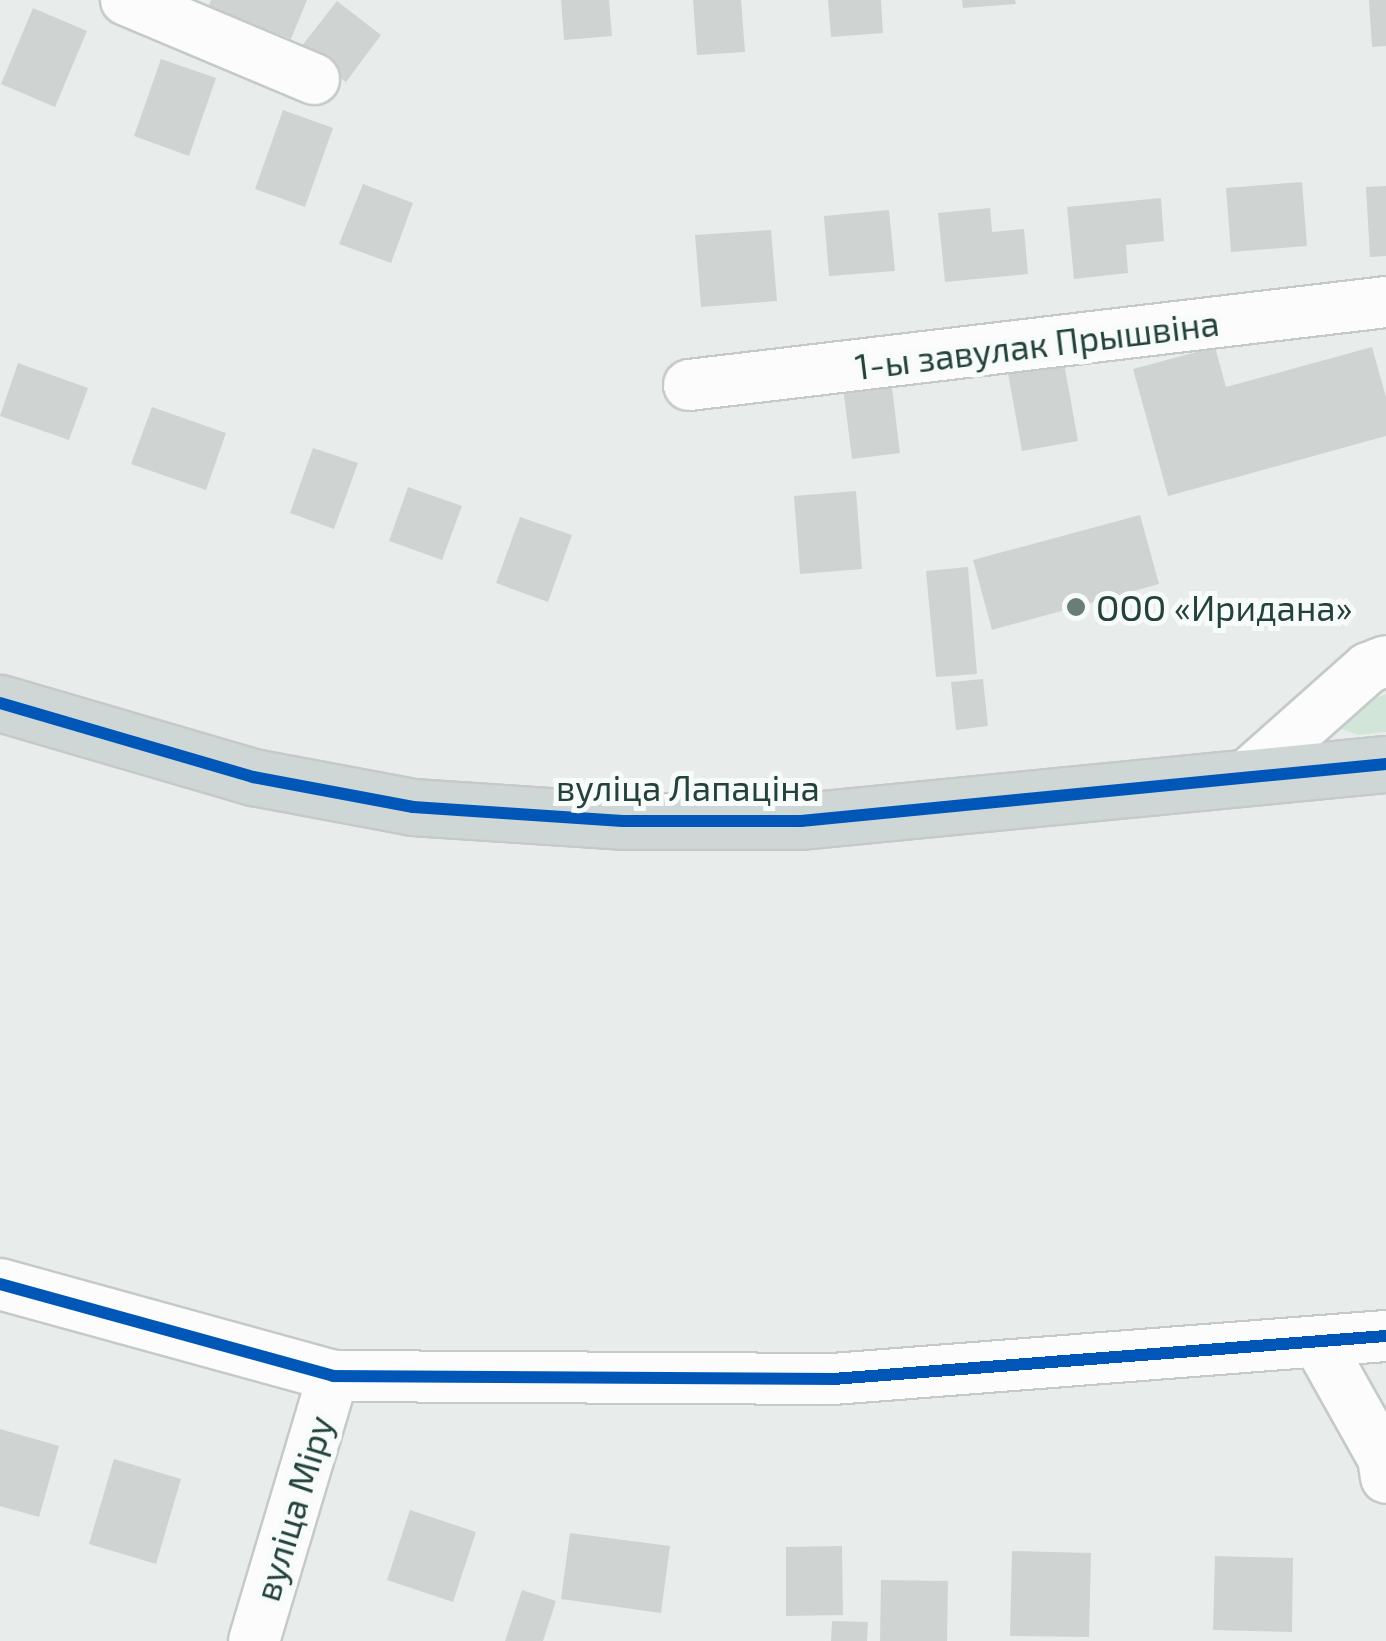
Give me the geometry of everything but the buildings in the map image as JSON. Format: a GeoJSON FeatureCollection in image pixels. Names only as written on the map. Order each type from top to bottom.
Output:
{"type":"FeatureCollection","features":[{"type":"Feature","properties":{"kind":"main road","name":"вуліца Лапаціна"},"geometry":{"type":"LineString","coordinates":[[0,703],[254,777],[413,807],[623,822],[801,821],[1386,764]]}},
{"type":"Feature","properties":{"kind":"street"},"geometry":{"type":"LineString","coordinates":[[126,0],[314,79]]}},
{"type":"Feature","properties":{"kind":"street","name":"1-ы завулак Прышвіна"},"geometry":{"type":"LineString","coordinates":[[689,385],[1386,302]]}},
{"type":"Feature","properties":{"kind":"street"},"geometry":{"type":"LineString","coordinates":[[1242,780],[1368,668],[1386,661]]}},
{"type":"Feature","properties":{"kind":"street"},"geometry":{"type":"LineString","coordinates":[[0,1284],[333,1376],[833,1379],[1386,1336]]}},
{"type":"Feature","properties":{"kind":"street"},"geometry":{"type":"LineString","coordinates":[[1319,1344],[1383,1458],[1386,1478]]}},
{"type":"Feature","properties":{"kind":"street","name":"вуліца Міру"},"geometry":{"type":"LineString","coordinates":[[254,1641],[333,1376]]}},
{"type":"Feature","properties":{"kind":"green space"},"geometry":{"type":"Polygon","coordinates":[[[1386,694],[1386,732],[1358,735],[1331,725],[1350,708],[1386,694]]]}},
{"type":"Feature","properties":{"kind":"cycle path"},"geometry":{"type":"LineString","coordinates":[[0,703],[253,777],[413,807],[623,821],[801,821],[1386,764]]}},
{"type":"Feature","properties":{"kind":"cycle path"},"geometry":{"type":"LineString","coordinates":[[0,1284],[333,1376],[833,1379],[1386,1336]]}},
{"type":"Feature","properties":{"kind":"place","name":"ООО «Иридана»"},"geometry":{"type":"Point","coordinates":[1076,607]}}]}
